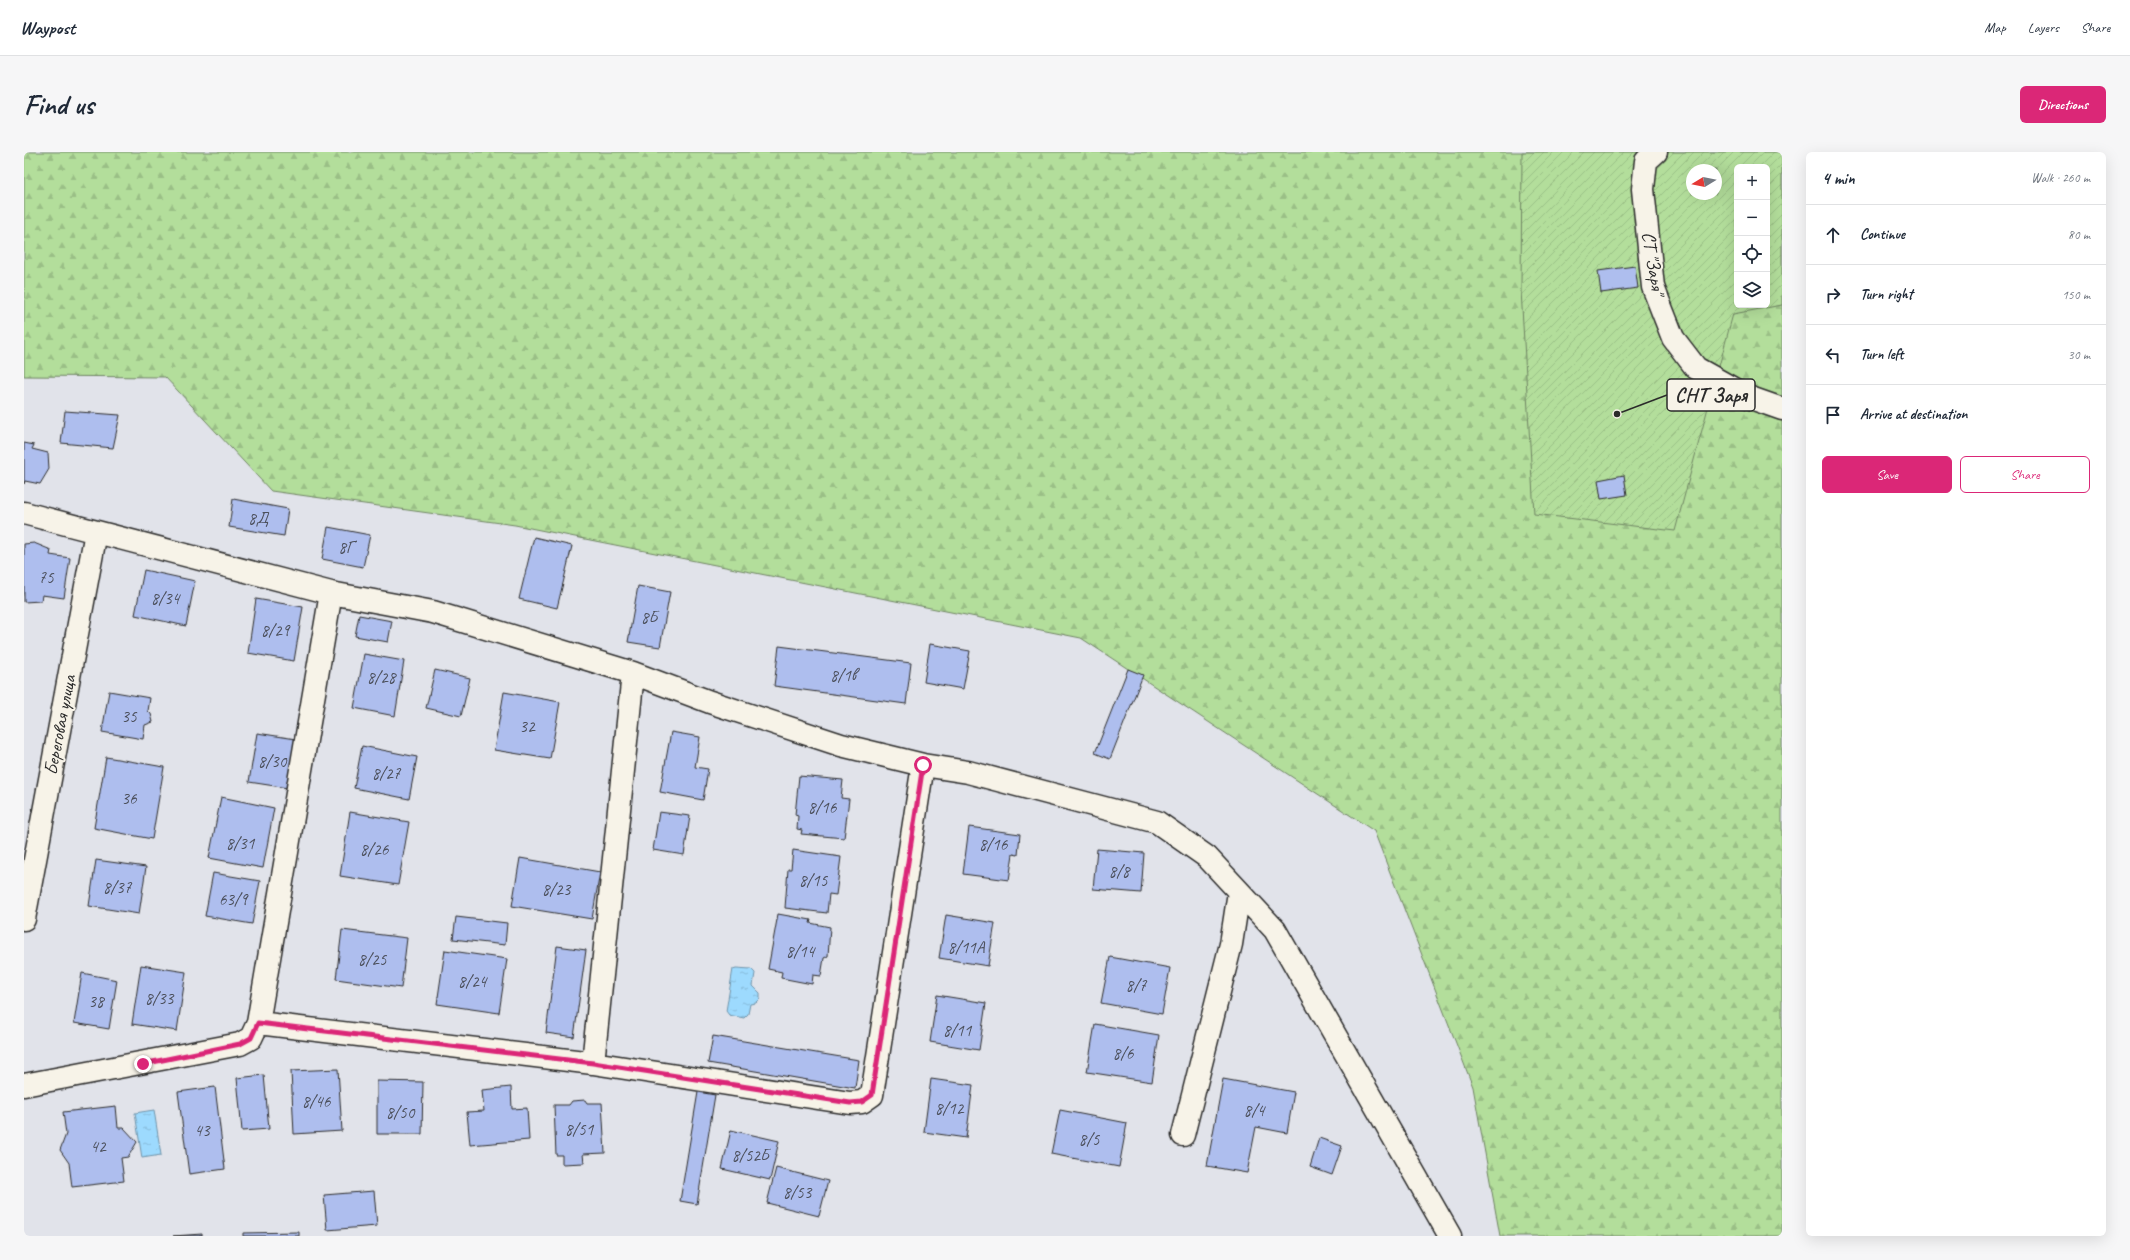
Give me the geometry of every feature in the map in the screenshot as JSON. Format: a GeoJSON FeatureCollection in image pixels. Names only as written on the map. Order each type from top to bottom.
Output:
{"type":"FeatureCollection","features":[{"type":"Feature","properties":{"kind":"street","name":"СТ \"Заря\""},"geometry":{"type":"LineString","coordinates":[[1656,152],[1646,161],[1643,188],[1653,287],[1673,338],[1696,368],[1748,397],[1782,409]]}},
{"type":"Feature","properties":{"kind":"street"},"geometry":{"type":"LineString","coordinates":[[24,513],[331,593],[433,612],[634,673],[710,702],[841,745],[923,765],[968,772],[1157,822],[1206,857],[1275,930],[1450,1236]]}},
{"type":"Feature","properties":{"kind":"street","name":"Береговая улица"},"geometry":{"type":"LineString","coordinates":[[24,919],[96,532]]}},
{"type":"Feature","properties":{"kind":"street"},"geometry":{"type":"LineString","coordinates":[[24,1085],[240,1044],[251,1038],[258,1023],[331,593]]}},
{"type":"Feature","properties":{"kind":"street"},"geometry":{"type":"LineString","coordinates":[[593,1063],[634,673]]}},
{"type":"Feature","properties":{"kind":"street"},"geometry":{"type":"LineString","coordinates":[[258,1023],[593,1063],[850,1103],[862,1102],[872,1095],[923,765]]}},
{"type":"Feature","properties":{"kind":"street"},"geometry":{"type":"LineString","coordinates":[[1183,1135],[1231,944],[1239,892]]}},
{"type":"Feature","properties":{"kind":"green space"},"geometry":{"type":"Polygon","coordinates":[[[24,152],[1782,152],[1782,1236],[1500,1236],[1473,1087],[1374,831],[1081,638],[515,525],[271,491],[165,377],[24,376],[24,152]]]}},
{"type":"Feature","properties":{"kind":"green space"},"geometry":{"type":"Polygon","coordinates":[[[1522,152],[1782,152],[1782,305],[1770,307],[1770,164],[1734,164],[1734,308],[1766,308],[1733,314],[1675,531],[1534,514],[1521,290],[1522,152]]]}},
{"type":"Feature","properties":{"kind":"water"},"geometry":{"type":"Polygon","coordinates":[[[733,969],[751,969],[755,973],[753,986],[760,993],[760,999],[756,1003],[750,1004],[748,1014],[744,1018],[729,1015],[726,1011],[733,969]]]}},
{"type":"Feature","properties":{"kind":"water"},"geometry":{"type":"Polygon","coordinates":[[[154,1110],[161,1155],[142,1158],[135,1113],[154,1110]]]}},
{"type":"Feature","properties":{"kind":"building"},"geometry":{"type":"Polygon","coordinates":[[[1635,266],[1638,288],[1601,293],[1598,271],[1635,266]]]}},
{"type":"Feature","properties":{"kind":"building"},"geometry":{"type":"Polygon","coordinates":[[[65,411],[120,415],[113,448],[61,443],[65,411]]]}},
{"type":"Feature","properties":{"kind":"building"},"geometry":{"type":"Polygon","coordinates":[[[24,443],[34,445],[32,449],[48,453],[49,469],[40,484],[25,481],[24,484],[24,443]]]}},
{"type":"Feature","properties":{"kind":"building"},"geometry":{"type":"Polygon","coordinates":[[[1624,475],[1627,495],[1601,499],[1598,480],[1624,475]]]}},
{"type":"Feature","properties":{"kind":"building"},"geometry":{"type":"Polygon","coordinates":[[[233,499],[288,509],[284,536],[229,527],[233,499]]]}},
{"type":"Feature","properties":{"kind":"building"},"geometry":{"type":"Polygon","coordinates":[[[328,527],[370,535],[363,567],[322,559],[328,527]]]}},
{"type":"Feature","properties":{"kind":"building"},"geometry":{"type":"Polygon","coordinates":[[[534,537],[572,546],[557,608],[519,599],[534,537]]]}},
{"type":"Feature","properties":{"kind":"building"},"geometry":{"type":"Polygon","coordinates":[[[34,543],[51,550],[50,555],[70,558],[64,598],[42,595],[41,601],[24,602],[24,544],[34,543]]]}},
{"type":"Feature","properties":{"kind":"building"},"geometry":{"type":"Polygon","coordinates":[[[144,570],[195,581],[186,626],[135,615],[144,570]]]}},
{"type":"Feature","properties":{"kind":"building"},"geometry":{"type":"Polygon","coordinates":[[[638,586],[670,592],[660,647],[628,642],[638,586]]]}},
{"type":"Feature","properties":{"kind":"building"},"geometry":{"type":"Polygon","coordinates":[[[256,599],[303,607],[294,661],[248,653],[256,599]]]}},
{"type":"Feature","properties":{"kind":"building"},"geometry":{"type":"Polygon","coordinates":[[[359,615],[392,621],[388,642],[355,636],[359,615]]]}},
{"type":"Feature","properties":{"kind":"building"},"geometry":{"type":"Polygon","coordinates":[[[930,644],[970,651],[963,689],[924,682],[930,644]]]}},
{"type":"Feature","properties":{"kind":"building"},"geometry":{"type":"Polygon","coordinates":[[[779,646],[911,663],[906,704],[774,686],[779,646]]]}},
{"type":"Feature","properties":{"kind":"building"},"geometry":{"type":"Polygon","coordinates":[[[364,654],[404,661],[395,716],[354,708],[364,654]]]}},
{"type":"Feature","properties":{"kind":"building"},"geometry":{"type":"Polygon","coordinates":[[[1128,669],[1143,675],[1110,759],[1095,753],[1128,669]]]}},
{"type":"Feature","properties":{"kind":"building"},"geometry":{"type":"Polygon","coordinates":[[[435,670],[470,678],[461,716],[426,708],[435,670]]]}},
{"type":"Feature","properties":{"kind":"building"},"geometry":{"type":"Polygon","coordinates":[[[109,691],[150,698],[148,711],[151,714],[153,722],[145,725],[143,739],[102,732],[109,691]]]}},
{"type":"Feature","properties":{"kind":"building"},"geometry":{"type":"Polygon","coordinates":[[[504,692],[560,702],[550,759],[494,750],[504,692]]]}},
{"type":"Feature","properties":{"kind":"building"},"geometry":{"type":"Polygon","coordinates":[[[671,732],[700,737],[695,767],[708,769],[703,800],[660,792],[671,732]]]}},
{"type":"Feature","properties":{"kind":"building"},"geometry":{"type":"Polygon","coordinates":[[[257,733],[296,739],[288,788],[249,782],[257,733]]]}},
{"type":"Feature","properties":{"kind":"building"},"geometry":{"type":"Polygon","coordinates":[[[362,746],[417,757],[409,799],[354,788],[362,746]]]}},
{"type":"Feature","properties":{"kind":"building"},"geometry":{"type":"Polygon","coordinates":[[[106,757],[164,767],[152,839],[94,828],[106,757]]]}},
{"type":"Feature","properties":{"kind":"building"},"geometry":{"type":"Polygon","coordinates":[[[799,776],[843,780],[841,798],[849,799],[844,838],[801,834],[802,830],[797,829],[798,816],[795,815],[799,776]]]}},
{"type":"Feature","properties":{"kind":"building"},"geometry":{"type":"Polygon","coordinates":[[[221,797],[274,808],[263,868],[209,858],[221,797]]]}},
{"type":"Feature","properties":{"kind":"building"},"geometry":{"type":"Polygon","coordinates":[[[350,812],[409,822],[398,885],[340,876],[350,812]]]}},
{"type":"Feature","properties":{"kind":"building"},"geometry":{"type":"Polygon","coordinates":[[[659,812],[690,816],[684,855],[653,850],[659,812]]]}},
{"type":"Feature","properties":{"kind":"building"},"geometry":{"type":"Polygon","coordinates":[[[969,827],[1020,834],[1018,855],[1013,854],[1009,880],[963,874],[969,827]]]}},
{"type":"Feature","properties":{"kind":"building"},"geometry":{"type":"Polygon","coordinates":[[[1097,849],[1144,853],[1141,893],[1093,889],[1097,849]]]}},
{"type":"Feature","properties":{"kind":"building"},"geometry":{"type":"Polygon","coordinates":[[[793,850],[841,857],[836,895],[829,894],[827,913],[785,908],[788,869],[791,869],[793,850]]]}},
{"type":"Feature","properties":{"kind":"building"},"geometry":{"type":"Polygon","coordinates":[[[520,858],[600,872],[592,919],[512,906],[520,858]]]}},
{"type":"Feature","properties":{"kind":"building"},"geometry":{"type":"Polygon","coordinates":[[[96,860],[146,867],[139,914],[89,906],[96,860]]]}},
{"type":"Feature","properties":{"kind":"building"},"geometry":{"type":"Polygon","coordinates":[[[213,873],[260,881],[252,924],[205,916],[213,873]]]}},
{"type":"Feature","properties":{"kind":"building"},"geometry":{"type":"Polygon","coordinates":[[[778,914],[811,920],[810,923],[830,927],[828,956],[824,958],[821,976],[813,975],[812,984],[781,978],[782,972],[768,969],[778,914]]]}},
{"type":"Feature","properties":{"kind":"building"},"geometry":{"type":"Polygon","coordinates":[[[946,915],[995,923],[988,966],[939,958],[946,915]]]}},
{"type":"Feature","properties":{"kind":"building"},"geometry":{"type":"Polygon","coordinates":[[[456,917],[507,923],[505,945],[453,939],[456,917]]]}},
{"type":"Feature","properties":{"kind":"building"},"geometry":{"type":"Polygon","coordinates":[[[342,930],[407,938],[401,988],[336,979],[342,930]]]}},
{"type":"Feature","properties":{"kind":"building"},"geometry":{"type":"Polygon","coordinates":[[[557,946],[586,950],[574,1037],[546,1033],[557,946]]]}},
{"type":"Feature","properties":{"kind":"building"},"geometry":{"type":"Polygon","coordinates":[[[445,950],[507,959],[499,1013],[437,1004],[445,950]]]}},
{"type":"Feature","properties":{"kind":"building"},"geometry":{"type":"Polygon","coordinates":[[[1110,957],[1170,968],[1162,1014],[1101,1003],[1110,957]]]}},
{"type":"Feature","properties":{"kind":"building"},"geometry":{"type":"Polygon","coordinates":[[[141,965],[186,972],[177,1031],[132,1024],[141,965]]]}},
{"type":"Feature","properties":{"kind":"building"},"geometry":{"type":"Polygon","coordinates":[[[82,973],[117,980],[109,1029],[74,1023],[82,973]]]}},
{"type":"Feature","properties":{"kind":"building"},"geometry":{"type":"Polygon","coordinates":[[[937,995],[986,1003],[979,1050],[930,1042],[937,995]]]}},
{"type":"Feature","properties":{"kind":"building"},"geometry":{"type":"Polygon","coordinates":[[[1095,1024],[1159,1035],[1152,1082],[1087,1072],[1095,1024]]]}},
{"type":"Feature","properties":{"kind":"building"},"geometry":{"type":"Polygon","coordinates":[[[713,1036],[859,1060],[855,1088],[708,1063],[713,1036]]]}},
{"type":"Feature","properties":{"kind":"building"},"geometry":{"type":"Polygon","coordinates":[[[338,1069],[342,1131],[294,1134],[291,1071],[338,1069]]]}},
{"type":"Feature","properties":{"kind":"building"},"geometry":{"type":"Polygon","coordinates":[[[264,1075],[269,1129],[242,1131],[237,1078],[264,1075]]]}},
{"type":"Feature","properties":{"kind":"building"},"geometry":{"type":"Polygon","coordinates":[[[931,1079],[973,1085],[966,1138],[924,1132],[931,1079]]]}},
{"type":"Feature","properties":{"kind":"building"},"geometry":{"type":"Polygon","coordinates":[[[1223,1079],[1294,1092],[1287,1133],[1256,1127],[1247,1173],[1207,1166],[1223,1079]]]}},
{"type":"Feature","properties":{"kind":"building"},"geometry":{"type":"Polygon","coordinates":[[[377,1081],[423,1082],[422,1134],[377,1134],[377,1081]]]}},
{"type":"Feature","properties":{"kind":"building"},"geometry":{"type":"Polygon","coordinates":[[[215,1087],[225,1169],[189,1174],[178,1092],[215,1087]]]}},
{"type":"Feature","properties":{"kind":"building"},"geometry":{"type":"Polygon","coordinates":[[[511,1087],[512,1109],[527,1108],[529,1140],[470,1145],[467,1112],[484,1111],[482,1090],[511,1087]]]}},
{"type":"Feature","properties":{"kind":"building"},"geometry":{"type":"Polygon","coordinates":[[[698,1092],[715,1095],[697,1204],[680,1201],[698,1092]]]}},
{"type":"Feature","properties":{"kind":"building"},"geometry":{"type":"Polygon","coordinates":[[[585,1100],[587,1103],[602,1103],[605,1153],[583,1154],[584,1163],[562,1164],[562,1155],[556,1155],[554,1105],[569,1105],[572,1101],[585,1100]]]}},
{"type":"Feature","properties":{"kind":"building"},"geometry":{"type":"Polygon","coordinates":[[[116,1106],[118,1128],[124,1128],[137,1142],[128,1157],[121,1158],[124,1181],[72,1187],[69,1163],[60,1150],[66,1134],[63,1112],[116,1106]]]}},
{"type":"Feature","properties":{"kind":"building"},"geometry":{"type":"Polygon","coordinates":[[[1060,1110],[1127,1123],[1119,1167],[1051,1154],[1060,1110]]]}},
{"type":"Feature","properties":{"kind":"building"},"geometry":{"type":"Polygon","coordinates":[[[731,1130],[779,1141],[770,1180],[722,1169],[731,1130]]]}},
{"type":"Feature","properties":{"kind":"building"},"geometry":{"type":"Polygon","coordinates":[[[1319,1138],[1342,1146],[1332,1175],[1310,1167],[1319,1138]]]}},
{"type":"Feature","properties":{"kind":"building"},"geometry":{"type":"Polygon","coordinates":[[[776,1168],[828,1181],[819,1216],[767,1203],[776,1168]]]}},
{"type":"Feature","properties":{"kind":"building"},"geometry":{"type":"Polygon","coordinates":[[[374,1191],[377,1226],[327,1230],[324,1195],[374,1191]]]}},
{"type":"Feature","properties":{"kind":"building"},"geometry":{"type":"Polygon","coordinates":[[[299,1232],[299,1236],[243,1236],[243,1233],[299,1232]]]}},
{"type":"Feature","properties":{"kind":"building"},"geometry":{"type":"Polygon","coordinates":[[[202,1234],[202,1236],[173,1236],[202,1234]]]}},
{"type":"Feature","properties":{"kind":"place","name":"СНТ Заря"},"geometry":{"type":"Point","coordinates":[1617,414]}},
{"type":"Feature","properties":{"kind":"route"},"geometry":{"type":"LineString","coordinates":[[143,1064],[240,1044],[251,1038],[258,1023],[593,1063],[850,1103],[862,1102],[872,1095],[923,765]]}}]}
